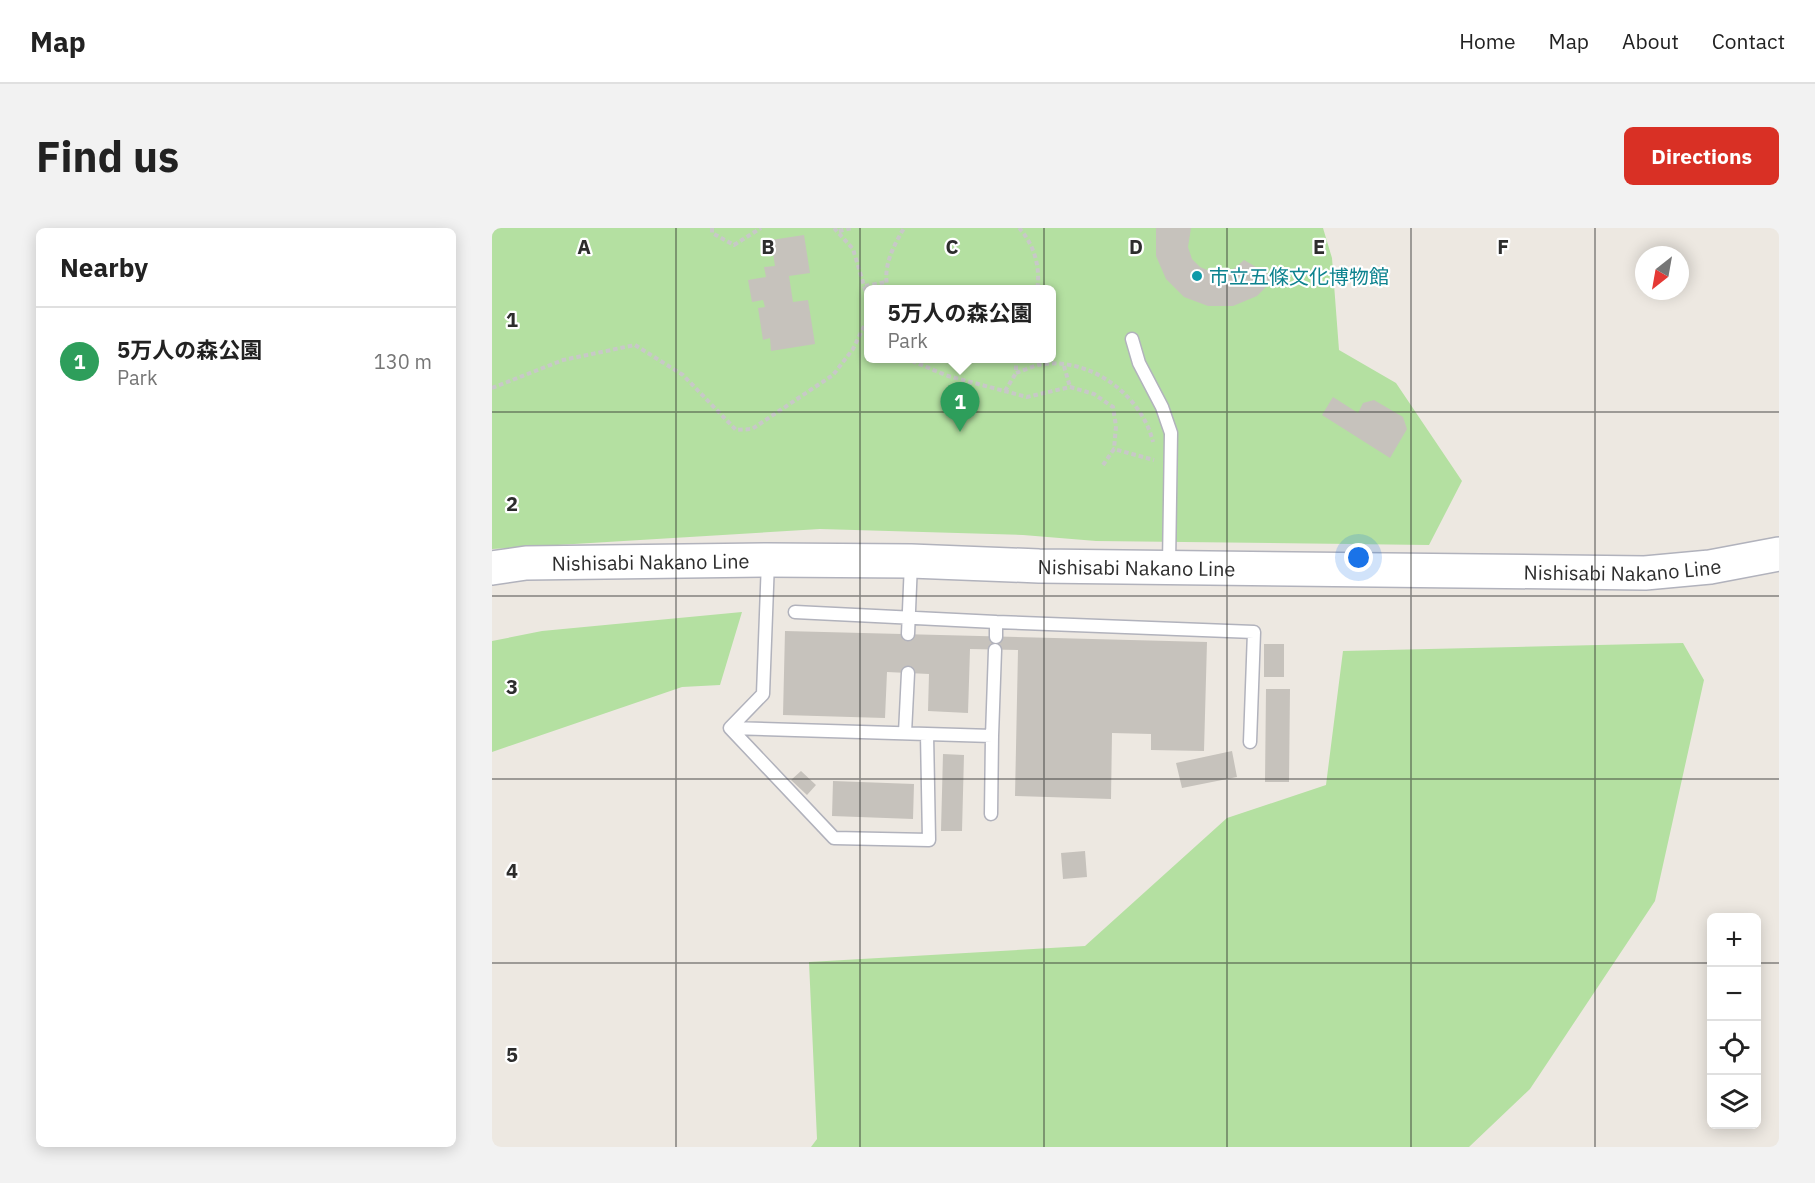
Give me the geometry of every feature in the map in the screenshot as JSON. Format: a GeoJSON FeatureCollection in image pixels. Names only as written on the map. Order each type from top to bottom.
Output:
{"type":"FeatureCollection","features":[{"type":"Feature","properties":{"kind":"main road","name":"Nishisabi Nakano Line"},"geometry":{"type":"LineString","coordinates":[[492,568],[526,563],[768,560],[911,561],[1039,566],[1645,573],[1710,567],[1779,554]]}},
{"type":"Feature","properties":{"kind":"lane"},"geometry":{"type":"LineString","coordinates":[[1132,339],[1140,363],[1162,407],[1171,433],[1169,567]]}},
{"type":"Feature","properties":{"kind":"lane"},"geometry":{"type":"LineString","coordinates":[[730,728],[764,694],[768,560]]}},
{"type":"Feature","properties":{"kind":"lane"},"geometry":{"type":"LineString","coordinates":[[908,634],[911,561]]}},
{"type":"Feature","properties":{"kind":"lane"},"geometry":{"type":"LineString","coordinates":[[795,612],[1254,632],[1250,742]]}},
{"type":"Feature","properties":{"kind":"lane"},"geometry":{"type":"LineString","coordinates":[[990,814],[996,622]]}},
{"type":"Feature","properties":{"kind":"lane"},"geometry":{"type":"LineString","coordinates":[[905,733],[908,673]]}},
{"type":"Feature","properties":{"kind":"lane"},"geometry":{"type":"LineString","coordinates":[[730,728],[992,736]]}},
{"type":"Feature","properties":{"kind":"lane"},"geometry":{"type":"LineString","coordinates":[[730,728],[834,838],[929,840],[927,734]]}},
{"type":"Feature","properties":{"kind":"path"},"geometry":{"type":"LineString","coordinates":[[712,228],[712,233],[734,245],[761,228]]}},
{"type":"Feature","properties":{"kind":"path"},"geometry":{"type":"LineString","coordinates":[[836,229],[852,228]]}},
{"type":"Feature","properties":{"kind":"path"},"geometry":{"type":"LineString","coordinates":[[887,285],[890,252],[903,228]]}},
{"type":"Feature","properties":{"kind":"path"},"geometry":{"type":"LineString","coordinates":[[1019,228],[1027,236],[1037,260],[1037,285]]}},
{"type":"Feature","properties":{"kind":"path"},"geometry":{"type":"LineString","coordinates":[[836,229],[853,249],[865,285]]}},
{"type":"Feature","properties":{"kind":"path"},"geometry":{"type":"LineString","coordinates":[[870,285],[886,282]]}},
{"type":"Feature","properties":{"kind":"path"},"geometry":{"type":"LineString","coordinates":[[492,388],[563,360],[635,345],[683,375],[736,430],[752,429],[833,375],[853,349],[864,326]]}},
{"type":"Feature","properties":{"kind":"path"},"geometry":{"type":"LineString","coordinates":[[916,363],[948,376],[1027,397],[1070,387],[1094,394],[1113,407],[1116,426],[1114,449],[1103,465]]}},
{"type":"Feature","properties":{"kind":"path"},"geometry":{"type":"LineString","coordinates":[[1005,391],[1016,373],[1016,363]]}},
{"type":"Feature","properties":{"kind":"path"},"geometry":{"type":"LineString","coordinates":[[1016,373],[1044,364],[1083,369],[1109,381],[1130,399],[1148,424],[1157,461],[1114,449]]}},
{"type":"Feature","properties":{"kind":"path"},"geometry":{"type":"LineString","coordinates":[[1064,366],[1070,387]]}},
{"type":"Feature","properties":{"kind":"green space"},"geometry":{"type":"Polygon","coordinates":[[[492,228],[1323,228],[1332,258],[1339,350],[1396,383],[1462,481],[1429,545],[1096,541],[1023,535],[820,529],[492,549],[492,228]]]}},
{"type":"Feature","properties":{"kind":"green space"},"geometry":{"type":"Polygon","coordinates":[[[742,612],[720,685],[682,687],[492,752],[492,641],[542,631],[742,612]]]}},
{"type":"Feature","properties":{"kind":"green space"},"geometry":{"type":"Polygon","coordinates":[[[1683,643],[1704,680],[1655,901],[1530,1089],[1469,1147],[811,1147],[817,1139],[809,962],[1085,946],[1227,818],[1326,785],[1343,651],[1683,643]]]}},
{"type":"Feature","properties":{"kind":"building"},"geometry":{"type":"Polygon","coordinates":[[[1156,228],[1191,228],[1188,247],[1192,259],[1200,267],[1212,272],[1224,273],[1235,268],[1244,260],[1275,278],[1257,296],[1233,306],[1208,306],[1184,297],[1166,279],[1156,256],[1156,228]]]}},
{"type":"Feature","properties":{"kind":"building"},"geometry":{"type":"Polygon","coordinates":[[[804,235],[810,273],[789,276],[793,302],[808,300],[815,344],[771,351],[770,338],[763,340],[758,308],[765,307],[763,300],[752,302],[748,280],[766,277],[764,267],[775,266],[771,240],[804,235]]]}},
{"type":"Feature","properties":{"kind":"building"},"geometry":{"type":"Polygon","coordinates":[[[1333,397],[1358,413],[1363,403],[1374,400],[1403,417],[1407,429],[1390,458],[1322,415],[1333,397]]]}},
{"type":"Feature","properties":{"kind":"building"},"geometry":{"type":"Polygon","coordinates":[[[785,631],[1207,642],[1204,751],[1151,750],[1151,734],[1112,733],[1111,799],[1015,796],[1018,650],[970,649],[968,713],[928,711],[929,674],[887,672],[885,718],[783,715],[785,631]]]}},
{"type":"Feature","properties":{"kind":"building"},"geometry":{"type":"Polygon","coordinates":[[[1264,644],[1284,644],[1284,677],[1264,677],[1264,644]]]}},
{"type":"Feature","properties":{"kind":"building"},"geometry":{"type":"Polygon","coordinates":[[[1266,689],[1290,689],[1289,782],[1265,782],[1266,689]]]}},
{"type":"Feature","properties":{"kind":"building"},"geometry":{"type":"Polygon","coordinates":[[[1232,751],[1237,777],[1182,788],[1176,763],[1232,751]]]}},
{"type":"Feature","properties":{"kind":"building"},"geometry":{"type":"Polygon","coordinates":[[[943,754],[964,755],[962,831],[941,831],[943,754]]]}},
{"type":"Feature","properties":{"kind":"building"},"geometry":{"type":"Polygon","coordinates":[[[801,771],[816,785],[807,795],[791,780],[801,771]]]}},
{"type":"Feature","properties":{"kind":"building"},"geometry":{"type":"Polygon","coordinates":[[[833,781],[914,784],[913,819],[832,816],[833,781]]]}},
{"type":"Feature","properties":{"kind":"building"},"geometry":{"type":"Polygon","coordinates":[[[1085,851],[1087,877],[1063,879],[1061,853],[1085,851]]]}},
{"type":"Feature","properties":{"kind":"place","name":"市立五條文化博物館"},"geometry":{"type":"Point","coordinates":[1197,276]}},
{"type":"Feature","properties":{"kind":"place","name":"5万人の森公園"},"geometry":{"type":"Point","coordinates":[960,432]}}]}
